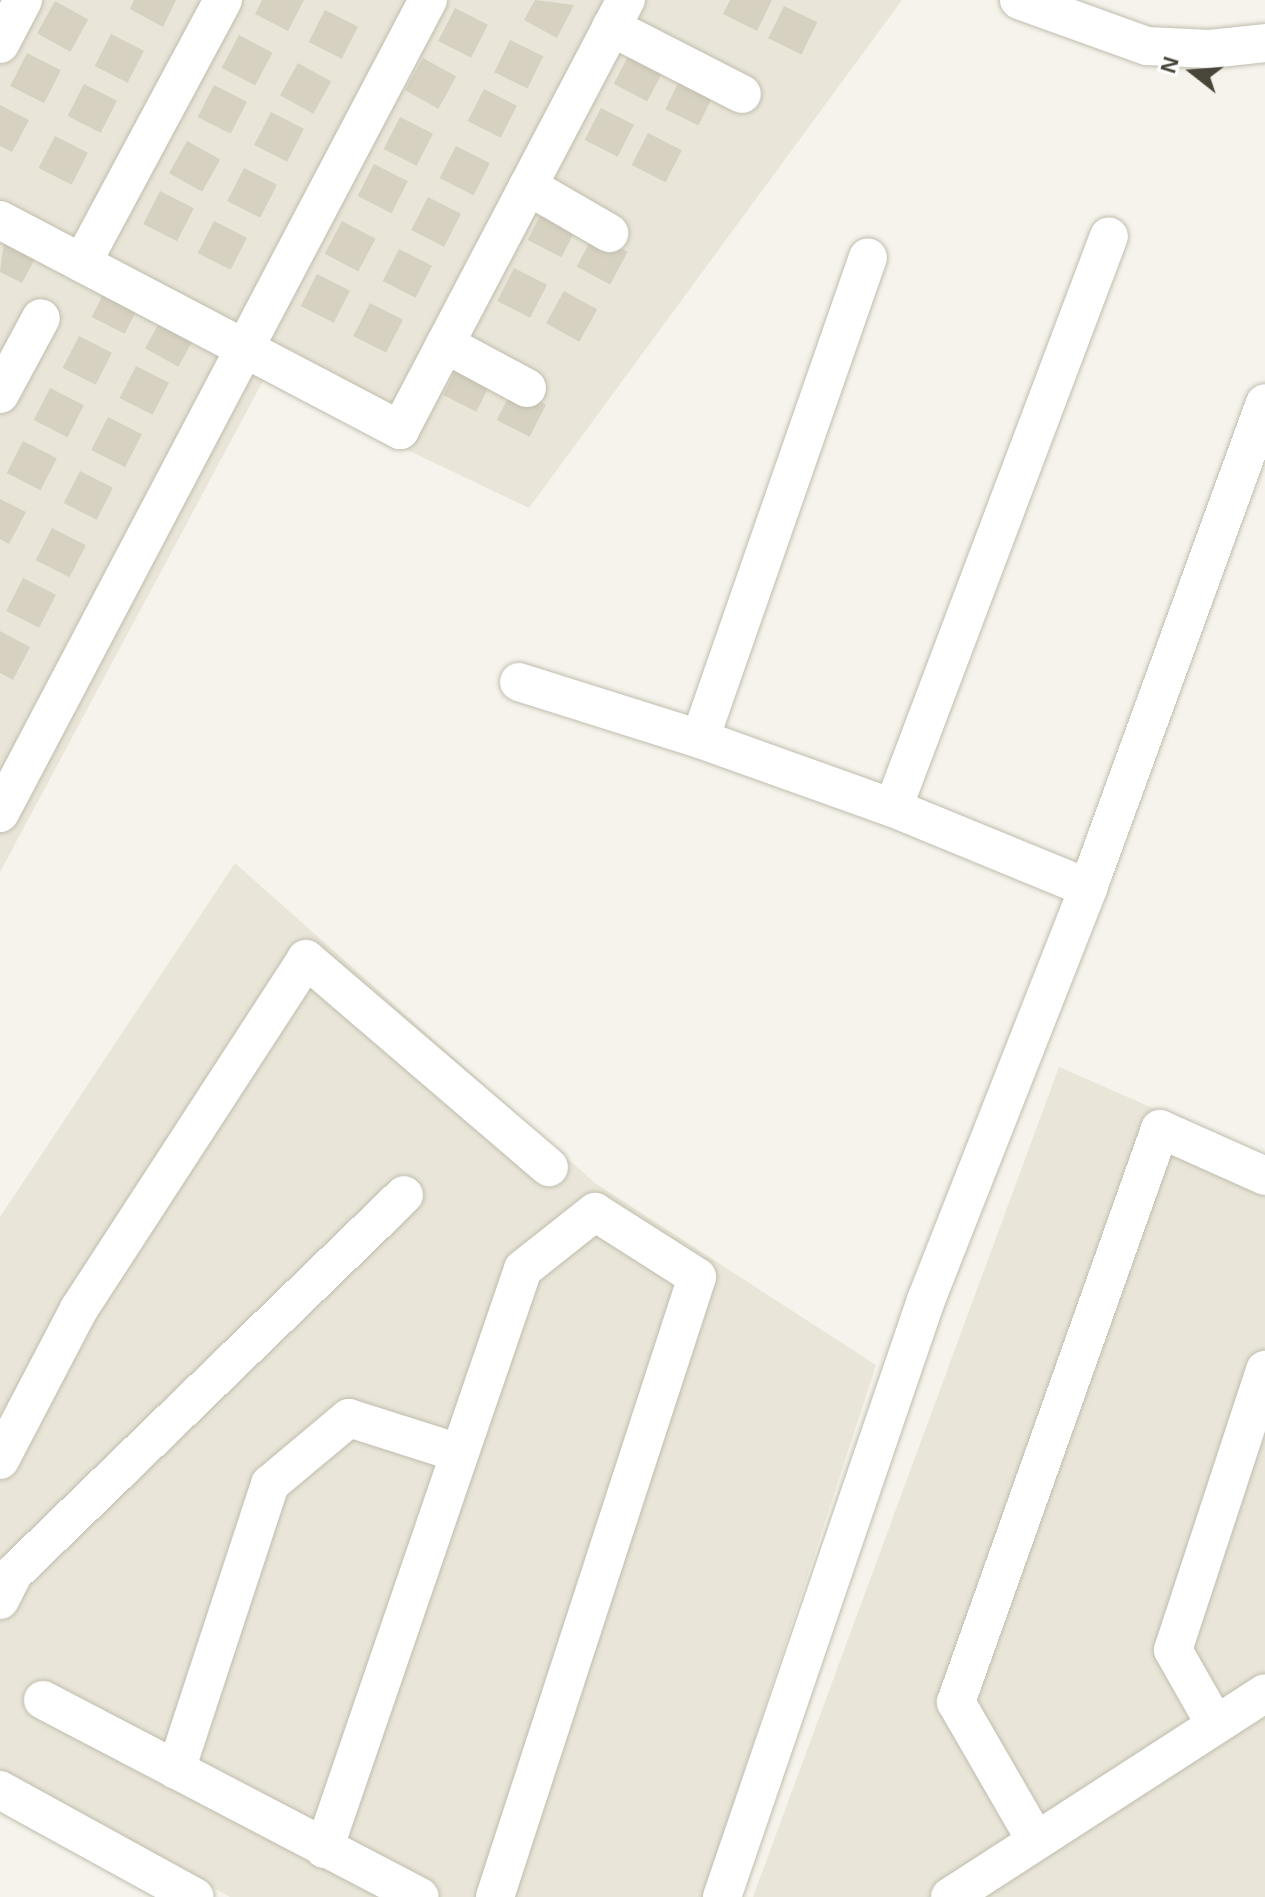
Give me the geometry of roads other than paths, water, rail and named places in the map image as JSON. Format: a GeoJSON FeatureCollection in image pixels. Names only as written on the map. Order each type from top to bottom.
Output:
{"type":"FeatureCollection","features":[{"type":"Feature","properties":{"kind":"street"},"geometry":{"type":"LineString","coordinates":[[0,44],[23,0]]}},
{"type":"Feature","properties":{"kind":"street"},"geometry":{"type":"LineString","coordinates":[[82,263],[223,0]]}},
{"type":"Feature","properties":{"kind":"street"},"geometry":{"type":"LineString","coordinates":[[0,813],[428,0]]}},
{"type":"Feature","properties":{"kind":"street"},"geometry":{"type":"LineString","coordinates":[[1019,0],[1147,46],[1210,49],[1265,43]]}},
{"type":"Feature","properties":{"kind":"street"},"geometry":{"type":"LineString","coordinates":[[0,220],[400,430],[619,14],[742,94]]}},
{"type":"Feature","properties":{"kind":"street"},"geometry":{"type":"LineString","coordinates":[[528,186],[609,233]]}},
{"type":"Feature","properties":{"kind":"street"},"geometry":{"type":"LineString","coordinates":[[893,808],[1109,236]]}},
{"type":"Feature","properties":{"kind":"street"},"geometry":{"type":"LineString","coordinates":[[700,739],[868,257]]}},
{"type":"Feature","properties":{"kind":"street"},"geometry":{"type":"LineString","coordinates":[[0,394],[41,318]]}},
{"type":"Feature","properties":{"kind":"street"},"geometry":{"type":"LineString","coordinates":[[445,344],[527,388]]}},
{"type":"Feature","properties":{"kind":"street"},"geometry":{"type":"LineString","coordinates":[[722,1897],[926,1300],[1088,888],[1265,403]]}},
{"type":"Feature","properties":{"kind":"street"},"geometry":{"type":"LineString","coordinates":[[519,682],[700,739],[893,808],[1088,888]]}},
{"type":"Feature","properties":{"kind":"street"},"geometry":{"type":"LineString","coordinates":[[0,1460],[79,1309],[306,959],[549,1167]]}},
{"type":"Feature","properties":{"kind":"street"},"geometry":{"type":"LineString","coordinates":[[1035,1839],[956,1702],[1160,1129],[1265,1176]]}},
{"type":"Feature","properties":{"kind":"street"},"geometry":{"type":"LineString","coordinates":[[5,1578],[404,1195]]}},
{"type":"Feature","properties":{"kind":"street"},"geometry":{"type":"LineString","coordinates":[[324,1849],[523,1269],[595,1212],[697,1277],[495,1897]]}},
{"type":"Feature","properties":{"kind":"street"},"geometry":{"type":"LineString","coordinates":[[1215,1724],[1173,1650],[1265,1370]]}},
{"type":"Feature","properties":{"kind":"street"},"geometry":{"type":"LineString","coordinates":[[176,1770],[270,1484],[349,1418],[459,1453]]}},
{"type":"Feature","properties":{"kind":"street"},"geometry":{"type":"LineString","coordinates":[[950,1897],[1035,1839],[1265,1693]]}},
{"type":"Feature","properties":{"kind":"street"},"geometry":{"type":"LineString","coordinates":[[43,1700],[420,1897]]}},
{"type":"Feature","properties":{"kind":"street"},"geometry":{"type":"LineString","coordinates":[[0,1790],[195,1897]]}}]}
